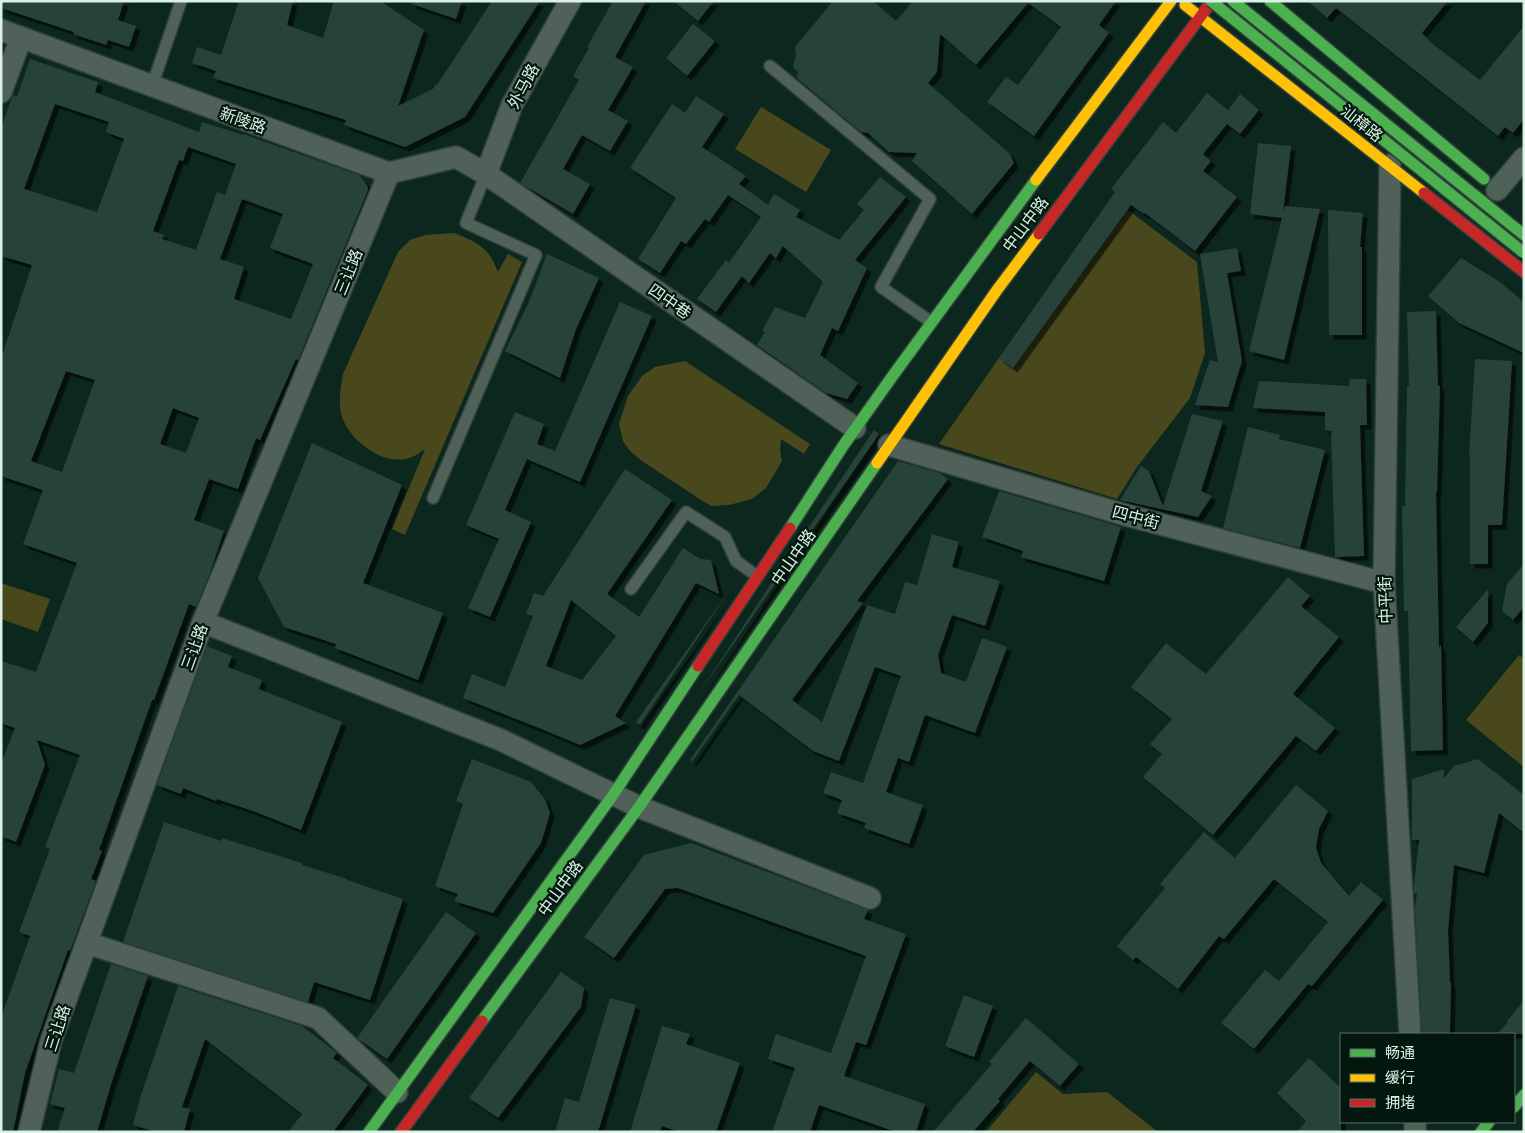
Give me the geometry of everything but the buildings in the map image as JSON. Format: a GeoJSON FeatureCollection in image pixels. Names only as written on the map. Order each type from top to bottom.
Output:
{"type":"FeatureCollection","features":[{"type":"Feature","properties":{"kind":"main road","name":"中山中路"},"geometry":{"type":"LineString","coordinates":[[370,1132],[613,795],[779,546],[855,428],[977,259],[1171,1]]}},
{"type":"Feature","properties":{"kind":"main road","name":"汕樟路"},"geometry":{"type":"LineString","coordinates":[[1180,1],[1524,272]]}},
{"type":"Feature","properties":{"kind":"main road","name":"中山中路"},"geometry":{"type":"LineString","coordinates":[[401,1132],[640,807],[997,290],[1212,1]]}},
{"type":"Feature","properties":{"kind":"main road","name":"汕樟路"},"geometry":{"type":"LineString","coordinates":[[1212,1],[1524,253]]}},
{"type":"Feature","properties":{"kind":"main road","name":"汕樟路"},"geometry":{"type":"LineString","coordinates":[[1233,1],[1524,235]]}},
{"type":"Feature","properties":{"kind":"main road"},"geometry":{"type":"LineString","coordinates":[[1270,1],[1501,193]]}},
{"type":"Feature","properties":{"kind":"main road"},"geometry":{"type":"LineString","coordinates":[[1515,1104],[1519,1091]]}},
{"type":"Feature","properties":{"kind":"street","name":"外马路"},"geometry":{"type":"LineString","coordinates":[[486,174],[512,105],[570,1]]}},
{"type":"Feature","properties":{"kind":"street","name":"新陵路"},"geometry":{"type":"LineString","coordinates":[[1,30],[389,173]]}},
{"type":"Feature","properties":{"kind":"street"},"geometry":{"type":"LineString","coordinates":[[1,92],[21,38]]}},
{"type":"Feature","properties":{"kind":"street"},"geometry":{"type":"LineString","coordinates":[[389,173],[456,157],[486,174]]}},
{"type":"Feature","properties":{"kind":"street"},"geometry":{"type":"LineString","coordinates":[[1501,193],[1524,158]]}},
{"type":"Feature","properties":{"kind":"street","name":"中平街"},"geometry":{"type":"LineString","coordinates":[[1390,165],[1384,583],[1410,1033]]}},
{"type":"Feature","properties":{"kind":"street","name":"三让路"},"geometry":{"type":"LineString","coordinates":[[29,1132],[51,1041],[203,622],[389,173]]}},
{"type":"Feature","properties":{"kind":"street","name":"四中巷"},"geometry":{"type":"LineString","coordinates":[[486,174],[855,428]]}},
{"type":"Feature","properties":{"kind":"street","name":"四中街"},"geometry":{"type":"LineString","coordinates":[[889,445],[1122,514],[1384,583]]}},
{"type":"Feature","properties":{"kind":"street"},"geometry":{"type":"LineString","coordinates":[[203,622],[501,740],[640,807],[870,898]]}},
{"type":"Feature","properties":{"kind":"street"},"geometry":{"type":"LineString","coordinates":[[87,943],[318,1018],[397,1092]]}},
{"type":"Feature","properties":{"kind":"lane"},"geometry":{"type":"LineString","coordinates":[[152,86],[180,1]]}},
{"type":"Feature","properties":{"kind":"lane"},"geometry":{"type":"LineString","coordinates":[[770,66],[930,199],[881,287],[931,322]]}},
{"type":"Feature","properties":{"kind":"lane"},"geometry":{"type":"LineString","coordinates":[[433,498],[536,255],[466,223],[486,174]]}},
{"type":"Feature","properties":{"kind":"lane"},"geometry":{"type":"LineString","coordinates":[[631,589],[686,512],[725,537],[736,561],[758,576]]}},
{"type":"Feature","properties":{"kind":"shaded area"},"geometry":{"type":"Polygon","coordinates":[[[761,107],[831,150],[806,192],[735,149],[761,107]]]}},
{"type":"Feature","properties":{"kind":"shaded area"},"geometry":{"type":"Polygon","coordinates":[[[1128,210],[1197,262],[1205,353],[1190,398],[1137,467],[1117,499],[939,444],[999,358],[1013,368],[1128,210]]]}},
{"type":"Feature","properties":{"kind":"shaded area"},"geometry":{"type":"Polygon","coordinates":[[[454,233],[469,239],[483,248],[491,257],[498,272],[508,254],[522,262],[405,535],[392,529],[425,449],[411,458],[395,459],[375,453],[365,447],[349,431],[341,413],[340,398],[343,374],[398,252],[410,240],[425,235],[454,233]]]}},
{"type":"Feature","properties":{"kind":"shaded area"},"geometry":{"type":"Polygon","coordinates":[[[685,361],[810,444],[804,454],[781,439],[782,461],[766,488],[752,499],[729,505],[712,506],[642,461],[630,451],[623,441],[619,424],[628,396],[642,376],[655,367],[685,361]]]}},
{"type":"Feature","properties":{"kind":"shaded area"},"geometry":{"type":"Polygon","coordinates":[[[1,583],[50,599],[38,632],[1,619],[1,583]]]}},
{"type":"Feature","properties":{"kind":"shaded area"},"geometry":{"type":"Polygon","coordinates":[[[1519,655],[1524,659],[1524,767],[1466,720],[1519,655]]]}},
{"type":"Feature","properties":{"kind":"shaded area"},"geometry":{"type":"Polygon","coordinates":[[[1036,1072],[1063,1094],[1107,1092],[1158,1132],[986,1132],[1036,1072]]]}},
{"type":"Feature","properties":{"kind":"traffic: fast"},"geometry":{"type":"LineString","coordinates":[[1211,1],[1524,253]]}},
{"type":"Feature","properties":{"kind":"traffic: fast"},"geometry":{"type":"LineString","coordinates":[[1233,1],[1524,235]]}},
{"type":"Feature","properties":{"kind":"traffic: fast"},"geometry":{"type":"LineString","coordinates":[[1270,1],[1484,179]]}},
{"type":"Feature","properties":{"kind":"traffic: fast"},"geometry":{"type":"LineString","coordinates":[[790,528],[843,446],[1036,180]]}},
{"type":"Feature","properties":{"kind":"traffic: fast"},"geometry":{"type":"LineString","coordinates":[[482,1021],[639,807],[877,463]]}},
{"type":"Feature","properties":{"kind":"traffic: fast"},"geometry":{"type":"LineString","coordinates":[[369,1132],[613,795],[698,666]]}},
{"type":"Feature","properties":{"kind":"traffic: fast"},"geometry":{"type":"LineString","coordinates":[[1515,1106],[1524,1095]]}},
{"type":"Feature","properties":{"kind":"traffic: fast"},"geometry":{"type":"LineString","coordinates":[[1481,1132],[1488,1123]]}},
{"type":"Feature","properties":{"kind":"traffic: slow"},"geometry":{"type":"LineString","coordinates":[[1036,180],[1171,1]]}},
{"type":"Feature","properties":{"kind":"traffic: slow"},"geometry":{"type":"LineString","coordinates":[[1185,5],[1424,193]]}},
{"type":"Feature","properties":{"kind":"traffic: slow"},"geometry":{"type":"LineString","coordinates":[[877,463],[997,290],[1039,234]]}},
{"type":"Feature","properties":{"kind":"traffic: jam"},"geometry":{"type":"LineString","coordinates":[[1039,234],[1212,1]]}},
{"type":"Feature","properties":{"kind":"traffic: jam"},"geometry":{"type":"LineString","coordinates":[[1424,193],[1524,272]]}},
{"type":"Feature","properties":{"kind":"traffic: jam"},"geometry":{"type":"LineString","coordinates":[[698,666],[790,528]]}},
{"type":"Feature","properties":{"kind":"traffic: jam"},"geometry":{"type":"LineString","coordinates":[[401,1132],[482,1021]]}}]}
